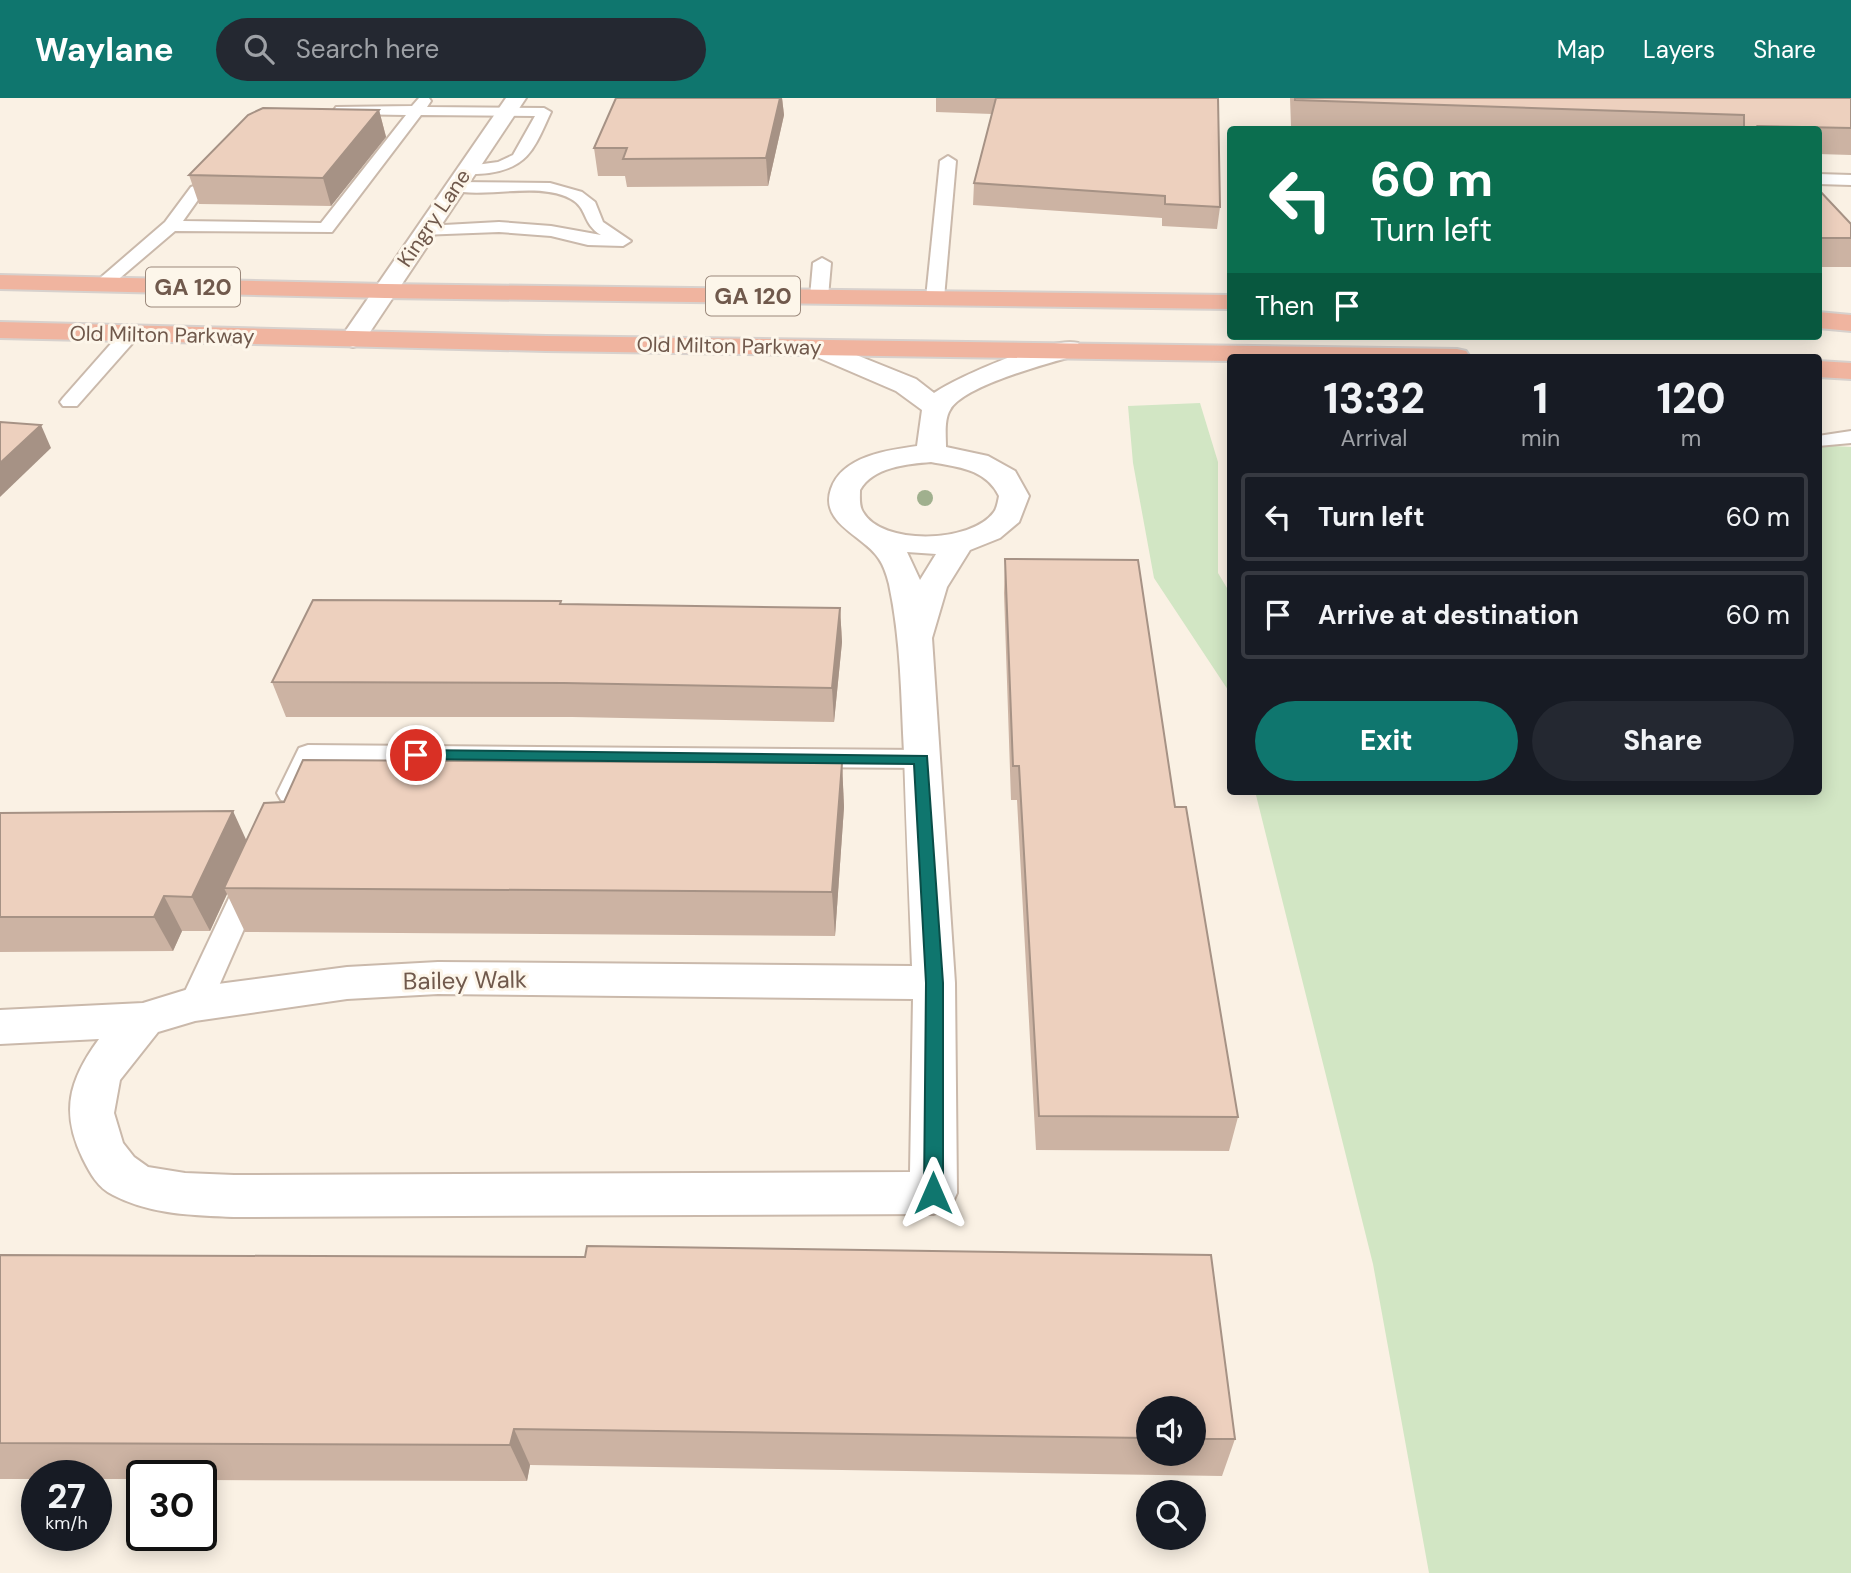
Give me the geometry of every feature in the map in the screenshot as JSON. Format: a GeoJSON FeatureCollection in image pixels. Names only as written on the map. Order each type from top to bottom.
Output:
{"type":"FeatureCollection","features":[{"type":"Feature","properties":{"kind":"highway","name":"Old Milton Parkway"},"geometry":{"type":"LineString","coordinates":[[0,282],[385,291],[1227,302]]}},
{"type":"Feature","properties":{"kind":"highway"},"geometry":{"type":"LineString","coordinates":[[1822,320],[1851,323]]}},
{"type":"Feature","properties":{"kind":"highway","name":"Old Milton Parkway"},"geometry":{"type":"LineString","coordinates":[[0,330],[818,348],[1069,349],[1283,354]]}},
{"type":"Feature","properties":{"kind":"highway"},"geometry":{"type":"LineString","coordinates":[[1822,369],[1851,371]]}},
{"type":"Feature","properties":{"kind":"street","name":"Kingry Lane"},"geometry":{"type":"LineString","coordinates":[[353,339],[511,105]]}},
{"type":"Feature","properties":{"kind":"street"},"geometry":{"type":"LineString","coordinates":[[818,348],[906,385],[936,408]]}},
{"type":"Feature","properties":{"kind":"street"},"geometry":{"type":"LineString","coordinates":[[931,453],[936,408],[947,397],[966,385],[1014,366],[1069,349]]}},
{"type":"Feature","properties":{"kind":"street"},"geometry":{"type":"LineString","coordinates":[[143,1020],[111,1054],[99,1075],[92,1097],[91,1119],[96,1138],[113,1171],[137,1184],[169,1191],[234,1196],[933,1193],[934,983],[916,644],[904,581],[894,556],[876,537],[858,526],[846,512],[844,497],[850,483],[863,470],[882,461],[931,453],[957,455],[980,462],[998,471],[1011,484],[1015,498],[1012,513],[1001,526],[982,537],[958,544],[915,546],[876,537]]}},
{"type":"Feature","properties":{"kind":"street"},"geometry":{"type":"LineString","coordinates":[[916,644],[921,618],[932,587],[958,544]]}},
{"type":"Feature","properties":{"kind":"street","name":"Bailey Walk"},"geometry":{"type":"LineString","coordinates":[[0,1027],[143,1020],[195,1004],[262,992],[347,983],[438,978],[934,983]]}},
{"type":"Feature","properties":{"kind":"lane"},"geometry":{"type":"LineString","coordinates":[[171,226],[326,228],[421,104]]}},
{"type":"Feature","properties":{"kind":"lane"},"geometry":{"type":"LineString","coordinates":[[324,109],[421,104],[511,105],[544,112],[522,157],[461,178]]}},
{"type":"Feature","properties":{"kind":"lane"},"geometry":{"type":"LineString","coordinates":[[935,298],[948,161]]}},
{"type":"Feature","properties":{"kind":"lane"},"geometry":{"type":"LineString","coordinates":[[426,230],[499,227],[551,230],[588,240],[624,241],[596,225],[589,205],[576,195],[550,188],[461,178]]}},
{"type":"Feature","properties":{"kind":"lane"},"geometry":{"type":"LineString","coordinates":[[1822,178],[1851,180]]}},
{"type":"Feature","properties":{"kind":"lane"},"geometry":{"type":"LineString","coordinates":[[101,285],[171,226],[197,190]]}},
{"type":"Feature","properties":{"kind":"lane"},"geometry":{"type":"LineString","coordinates":[[819,297],[822,263]]}},
{"type":"Feature","properties":{"kind":"lane"},"geometry":{"type":"LineString","coordinates":[[70,402],[130,334]]}},
{"type":"Feature","properties":{"kind":"lane"},"geometry":{"type":"LineString","coordinates":[[1824,441],[1851,437]]}},
{"type":"Feature","properties":{"kind":"lane"},"geometry":{"type":"LineString","coordinates":[[281,816],[309,754],[922,759]]}},
{"type":"Feature","properties":{"kind":"lane"},"geometry":{"type":"LineString","coordinates":[[195,1004],[264,852]]}},
{"type":"Feature","properties":{"kind":"green space"},"geometry":{"type":"Polygon","coordinates":[[[1200,403],[1218,462],[1218,573],[1227,588],[1227,688],[1154,578],[1133,463],[1128,406],[1200,403]]]}},
{"type":"Feature","properties":{"kind":"green space"},"geometry":{"type":"Polygon","coordinates":[[[1822,445],[1851,447],[1851,1573],[1429,1573],[1373,1264],[1256,795],[1822,795],[1822,445]]]}},
{"type":"Feature","properties":{"kind":"building"},"geometry":{"type":"Polygon","coordinates":[[[616,98],[780,98],[766,158],[623,159],[627,148],[594,148],[616,98]]]}},
{"type":"Feature","properties":{"kind":"building"},"geometry":{"type":"Polygon","coordinates":[[[996,98],[1218,98],[1220,207],[1165,204],[1165,196],[974,183],[996,98]]]}},
{"type":"Feature","properties":{"kind":"building"},"geometry":{"type":"Polygon","coordinates":[[[1851,98],[1851,128],[1744,126],[1744,115],[1295,100],[1851,98]]]}},
{"type":"Feature","properties":{"kind":"building"},"geometry":{"type":"Polygon","coordinates":[[[263,108],[379,110],[323,178],[189,175],[248,115],[263,108]]]}},
{"type":"Feature","properties":{"kind":"building"},"geometry":{"type":"Polygon","coordinates":[[[1822,193],[1851,224],[1851,238],[1822,238],[1822,193]]]}},
{"type":"Feature","properties":{"kind":"building"},"geometry":{"type":"Polygon","coordinates":[[[0,422],[41,425],[0,463],[0,422]]]}},
{"type":"Feature","properties":{"kind":"building"},"geometry":{"type":"Polygon","coordinates":[[[1005,559],[1138,560],[1175,807],[1186,807],[1238,1117],[1039,1116],[1019,766],[1013,766],[1005,559]]]}},
{"type":"Feature","properties":{"kind":"building"},"geometry":{"type":"Polygon","coordinates":[[[313,600],[561,601],[560,604],[840,608],[832,688],[564,683],[272,682],[313,600]]]}},
{"type":"Feature","properties":{"kind":"building"},"geometry":{"type":"Polygon","coordinates":[[[303,760],[842,763],[832,892],[224,888],[264,803],[284,802],[303,760]]]}},
{"type":"Feature","properties":{"kind":"building"},"geometry":{"type":"Polygon","coordinates":[[[233,811],[192,897],[164,896],[154,917],[0,917],[0,813],[233,811]]]}},
{"type":"Feature","properties":{"kind":"building"},"geometry":{"type":"Polygon","coordinates":[[[587,1246],[1211,1255],[1235,1439],[1206,1439],[1206,1396],[1136,1396],[1136,1438],[514,1429],[510,1445],[0,1443],[0,1255],[585,1257],[587,1246]]]}},
{"type":"Feature","properties":{"kind":"route"},"geometry":{"type":"LineString","coordinates":[[416,755],[922,759],[934,983],[933,1193]]}}]}
